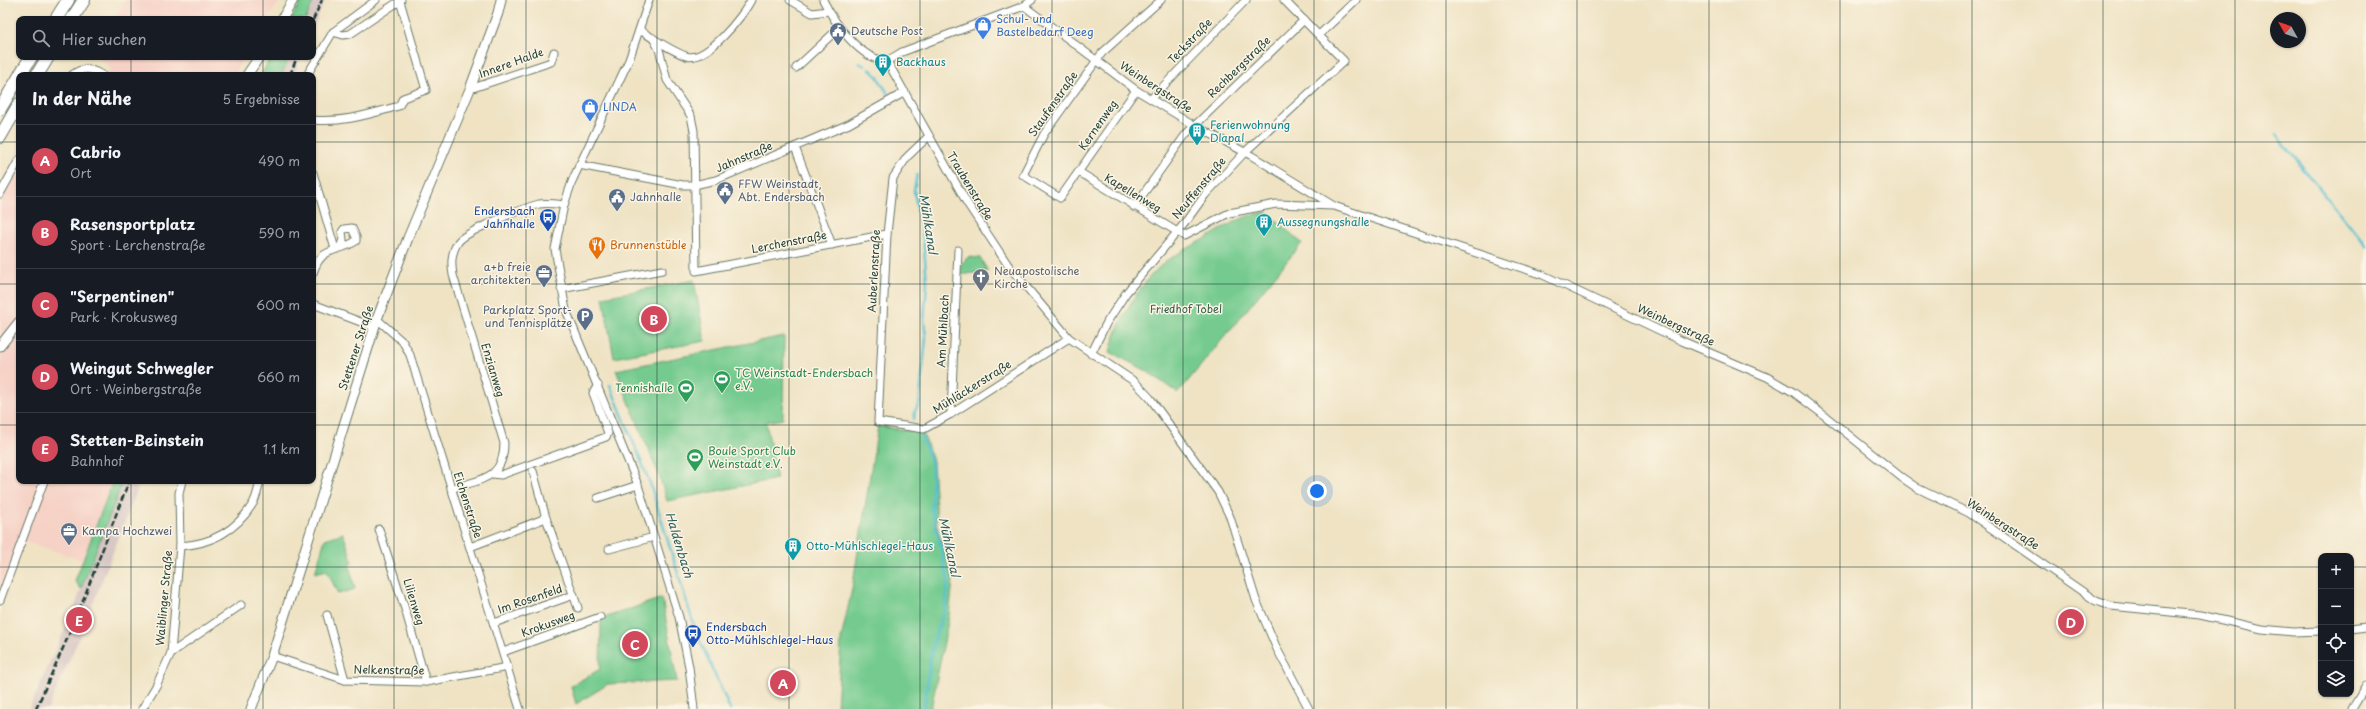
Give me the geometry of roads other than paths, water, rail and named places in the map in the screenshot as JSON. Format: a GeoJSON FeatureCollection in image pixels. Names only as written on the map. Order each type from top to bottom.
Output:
{"type":"FeatureCollection","features":[{"type":"Feature","properties":{"kind":"highway"},"geometry":{"type":"LineString","coordinates":[[58,16],[68,0]]}},
{"type":"Feature","properties":{"kind":"highway"},"geometry":{"type":"LineString","coordinates":[[74,16],[84,0]]}},
{"type":"Feature","properties":{"kind":"highway"},"geometry":{"type":"LineString","coordinates":[[22,72],[29,60]]}},
{"type":"Feature","properties":{"kind":"highway"},"geometry":{"type":"LineString","coordinates":[[39,72],[46,60]]}},
{"type":"Feature","properties":{"kind":"highway"},"geometry":{"type":"LineString","coordinates":[[0,109],[16,83]]}},
{"type":"Feature","properties":{"kind":"highway"},"geometry":{"type":"LineString","coordinates":[[0,137],[16,109]]}},
{"type":"Feature","properties":{"kind":"street"},"geometry":{"type":"LineString","coordinates":[[284,16],[293,0]]}},
{"type":"Feature","properties":{"kind":"street"},"geometry":{"type":"LineString","coordinates":[[309,72],[333,32],[376,0]]}},
{"type":"Feature","properties":{"kind":"street"},"geometry":{"type":"LineString","coordinates":[[316,120],[342,121],[399,106],[403,98],[426,90],[400,0],[350,34],[343,35],[333,32]]}},
{"type":"Feature","properties":{"kind":"street","name":"Stettener Straße"},"geometry":{"type":"LineString","coordinates":[[252,709],[272,656],[376,323],[408,238],[470,89],[498,13],[501,0]]}},
{"type":"Feature","properties":{"kind":"street"},"geometry":{"type":"LineString","coordinates":[[649,0],[629,60],[579,164],[564,205],[555,249],[561,289],[578,340],[598,385],[638,485],[679,617],[689,667],[694,709]]}},
{"type":"Feature","properties":{"kind":"street"},"geometry":{"type":"LineString","coordinates":[[640,30],[687,57],[697,56],[705,52],[728,31],[745,11],[751,0]]}},
{"type":"Feature","properties":{"kind":"street"},"geometry":{"type":"LineString","coordinates":[[790,0],[812,12],[828,11]]}},
{"type":"Feature","properties":{"kind":"street"},"geometry":{"type":"LineString","coordinates":[[823,0],[839,28],[873,57],[887,61],[902,52],[1024,6],[1032,0]]}},
{"type":"Feature","properties":{"kind":"street","name":"Staufenstraße"},"geometry":{"type":"LineString","coordinates":[[1078,172],[1060,198],[1023,175],[1044,134],[1102,53],[1162,0]]}},
{"type":"Feature","properties":{"kind":"street","name":"Teckstraße"},"geometry":{"type":"LineString","coordinates":[[1151,99],[1246,0]]}},
{"type":"Feature","properties":{"kind":"street"},"geometry":{"type":"LineString","coordinates":[[1284,0],[1319,36],[1356,0]]}},
{"type":"Feature","properties":{"kind":"street","name":"Weinbergstraße"},"geometry":{"type":"LineString","coordinates":[[1024,6],[1136,90],[1194,125],[1245,152],[1334,206],[1543,275],[1682,341],[1767,377],[1793,392],[1917,488],[1969,513],[2096,601],[2111,606],[2200,616],[2262,629],[2293,632],[2318,631]]}},
{"type":"Feature","properties":{"kind":"street","name":"Rechbergstraße"},"geometry":{"type":"LineString","coordinates":[[1134,207],[1194,125],[1304,20]]}},
{"type":"Feature","properties":{"kind":"street"},"geometry":{"type":"LineString","coordinates":[[796,68],[839,28]]}},
{"type":"Feature","properties":{"kind":"street","name":"Neuffenstraße"},"geometry":{"type":"LineString","coordinates":[[1091,354],[1107,322],[1126,294],[1192,214],[1205,195],[1245,152],[1344,61],[1319,36]]}},
{"type":"Feature","properties":{"kind":"street"},"geometry":{"type":"LineString","coordinates":[[653,38],[659,50],[667,80],[691,116],[694,132],[694,185]]}},
{"type":"Feature","properties":{"kind":"street","name":"Innere Halde"},"geometry":{"type":"LineString","coordinates":[[470,89],[551,62],[554,52]]}},
{"type":"Feature","properties":{"kind":"street"},"geometry":{"type":"LineString","coordinates":[[249,72],[258,60]]}},
{"type":"Feature","properties":{"kind":"street","name":"Traubenstraße"},"geometry":{"type":"LineString","coordinates":[[887,61],[967,203],[996,248],[1069,338],[1135,382],[1150,398],[1218,492],[1230,517],[1256,600],[1277,649],[1309,709]]}},
{"type":"Feature","properties":{"kind":"street"},"geometry":{"type":"LineString","coordinates":[[77,72],[86,69],[94,72]]}},
{"type":"Feature","properties":{"kind":"street","name":"Kernenweg"},"geometry":{"type":"LineString","coordinates":[[1078,172],[1136,90]]}},
{"type":"Feature","properties":{"kind":"street","name":"Jahnstraße"},"geometry":{"type":"LineString","coordinates":[[579,164],[647,179],[694,185],[716,180],[849,124],[905,92]]}},
{"type":"Feature","properties":{"kind":"street","name":"Auberlenstraße"},"geometry":{"type":"LineString","coordinates":[[878,422],[887,234],[893,178],[907,156],[929,136]]}},
{"type":"Feature","properties":{"kind":"street"},"geometry":{"type":"LineString","coordinates":[[795,147],[832,245]]}},
{"type":"Feature","properties":{"kind":"street"},"geometry":{"type":"LineString","coordinates":[[0,194],[16,165]]}},
{"type":"Feature","properties":{"kind":"street","name":"Kapellenweg"},"geometry":{"type":"LineString","coordinates":[[1078,172],[1134,207],[1177,231]]}},
{"type":"Feature","properties":{"kind":"street"},"geometry":{"type":"LineString","coordinates":[[316,184],[330,233],[337,248]]}},
{"type":"Feature","properties":{"kind":"street","name":"Lerchenstraße"},"geometry":{"type":"LineString","coordinates":[[694,185],[696,271],[887,234]]}},
{"type":"Feature","properties":{"kind":"street","name":"Enzianweg"},"geometry":{"type":"LineString","coordinates":[[493,474],[504,458],[504,442],[450,262],[459,241],[471,231],[540,204],[564,205]]}},
{"type":"Feature","properties":{"kind":"street","name":"Neuffenstraße"},"geometry":{"type":"LineString","coordinates":[[1177,231],[1184,236],[1229,213],[1276,204],[1334,206]]}},
{"type":"Feature","properties":{"kind":"street"},"geometry":{"type":"LineString","coordinates":[[316,267],[321,257],[337,248],[356,241],[354,229],[344,229],[330,233]]}},
{"type":"Feature","properties":{"kind":"street"},"geometry":{"type":"LineString","coordinates":[[337,248],[344,229]]}},
{"type":"Feature","properties":{"kind":"street","name":"Am Mühlbach"},"geometry":{"type":"LineString","coordinates":[[951,414],[958,250]]}},
{"type":"Feature","properties":{"kind":"street"},"geometry":{"type":"LineString","coordinates":[[561,289],[662,270]]}},
{"type":"Feature","properties":{"kind":"street"},"geometry":{"type":"LineString","coordinates":[[316,305],[376,323]]}},
{"type":"Feature","properties":{"kind":"street","name":"Eichenstraße"},"geometry":{"type":"LineString","coordinates":[[376,323],[403,342],[410,355],[520,709]]}},
{"type":"Feature","properties":{"kind":"street"},"geometry":{"type":"LineString","coordinates":[[0,346],[16,326]]}},
{"type":"Feature","properties":{"kind":"street","name":"Mühläckerstraße"},"geometry":{"type":"LineString","coordinates":[[878,422],[924,429],[951,414],[1069,338]]}},
{"type":"Feature","properties":{"kind":"street"},"geometry":{"type":"LineString","coordinates":[[451,489],[493,474],[501,475],[606,437],[608,433],[593,393],[598,385]]}},
{"type":"Feature","properties":{"kind":"street","name":"Im Rosenfeld"},"geometry":{"type":"LineString","coordinates":[[533,471],[546,518],[578,608]]}},
{"type":"Feature","properties":{"kind":"street"},"geometry":{"type":"LineString","coordinates":[[0,600],[43,484]]}},
{"type":"Feature","properties":{"kind":"street","name":"Waiblinger Straße"},"geometry":{"type":"LineString","coordinates":[[142,709],[171,653],[180,546],[179,493],[181,484]]}},
{"type":"Feature","properties":{"kind":"street"},"geometry":{"type":"LineString","coordinates":[[180,546],[199,544],[220,535],[239,521],[253,504],[259,484]]}},
{"type":"Feature","properties":{"kind":"street"},"geometry":{"type":"LineString","coordinates":[[598,498],[638,485]]}},
{"type":"Feature","properties":{"kind":"street"},"geometry":{"type":"LineString","coordinates":[[470,547],[546,518]]}},
{"type":"Feature","properties":{"kind":"street","name":"Lilienweg"},"geometry":{"type":"LineString","coordinates":[[379,529],[405,609],[426,682]]}},
{"type":"Feature","properties":{"kind":"street"},"geometry":{"type":"LineString","coordinates":[[609,549],[654,537]]}},
{"type":"Feature","properties":{"kind":"street","name":"Im Rosenfeld"},"geometry":{"type":"LineString","coordinates":[[494,623],[574,595]]}},
{"type":"Feature","properties":{"kind":"street"},"geometry":{"type":"LineString","coordinates":[[171,653],[241,605]]}},
{"type":"Feature","properties":{"kind":"street"},"geometry":{"type":"LineString","coordinates":[[327,615],[345,680]]}},
{"type":"Feature","properties":{"kind":"street","name":"Krokusweg"},"geometry":{"type":"LineString","coordinates":[[503,652],[600,617]]}},
{"type":"Feature","properties":{"kind":"street"},"geometry":{"type":"LineString","coordinates":[[2354,629],[2366,627]]}},
{"type":"Feature","properties":{"kind":"street","name":"Nelkenstraße"},"geometry":{"type":"LineString","coordinates":[[272,656],[345,680],[426,682],[508,667]]}},
{"type":"Feature","properties":{"kind":"street"},"geometry":{"type":"LineString","coordinates":[[2352,709],[2366,686]]}},
{"type":"Feature","properties":{"kind":"waterway"},"geometry":{"type":"LineString","coordinates":[[859,63],[865,66]]}},
{"type":"Feature","properties":{"kind":"waterway"},"geometry":{"type":"LineString","coordinates":[[870,69],[877,76],[888,94]]}},
{"type":"Feature","properties":{"kind":"waterway"},"geometry":{"type":"LineString","coordinates":[[2277,135],[2366,246]]}},
{"type":"Feature","properties":{"kind":"waterway","name":"Mühlkanal"},"geometry":{"type":"LineString","coordinates":[[914,419],[915,411],[919,404],[926,338],[924,321],[927,283],[923,237],[914,191],[917,175]]}},
{"type":"Feature","properties":{"kind":"waterway","name":"Haldenbach"},"geometry":{"type":"LineString","coordinates":[[610,385],[650,483],[696,632],[730,709]]}},
{"type":"Feature","properties":{"kind":"waterway","name":"Mühlkanal"},"geometry":{"type":"LineString","coordinates":[[921,436],[932,464],[932,511],[948,580],[945,609],[935,637],[930,659],[924,709]]}},
{"type":"Feature","properties":{"kind":"railway"},"geometry":{"type":"LineString","coordinates":[[315,16],[322,0]]}},
{"type":"Feature","properties":{"kind":"railway"},"geometry":{"type":"LineString","coordinates":[[291,72],[296,60]]}},
{"type":"Feature","properties":{"kind":"railway"},"geometry":{"type":"LineString","coordinates":[[36,709],[75,621],[128,484]]}},
{"type":"Feature","properties":{"kind":"place","name":"Schul- und Bastelbedarf Deeg"},"geometry":{"type":"Point","coordinates":[983,40]}},
{"type":"Feature","properties":{"kind":"place","name":"Deutsche Post"},"geometry":{"type":"Point","coordinates":[838,46]}},
{"type":"Feature","properties":{"kind":"place","name":"Backhaus"},"geometry":{"type":"Point","coordinates":[883,77]}},
{"type":"Feature","properties":{"kind":"place","name":"LINDA"},"geometry":{"type":"Point","coordinates":[590,122]}},
{"type":"Feature","properties":{"kind":"place","name":"Ferienwohnung Dlapal"},"geometry":{"type":"Point","coordinates":[1197,146]}},
{"type":"Feature","properties":{"kind":"place","name":"FFW Weinstadt, Abt. Endersbach"},"geometry":{"type":"Point","coordinates":[725,205]}},
{"type":"Feature","properties":{"kind":"place","name":"Jahnhalle"},"geometry":{"type":"Point","coordinates":[617,212]}},
{"type":"Feature","properties":{"kind":"place","name":"Endersbach Jahnhalle"},"geometry":{"type":"Point","coordinates":[548,232]}},
{"type":"Feature","properties":{"kind":"place","name":"Aussegnungshalle"},"geometry":{"type":"Point","coordinates":[1264,237]}},
{"type":"Feature","properties":{"kind":"place","name":"Brunnenstüble"},"geometry":{"type":"Point","coordinates":[597,260]}},
{"type":"Feature","properties":{"kind":"place","name":"a+b freie architekten"},"geometry":{"type":"Point","coordinates":[544,288]}},
{"type":"Feature","properties":{"kind":"place","name":"Neuapostolische Kirche"},"geometry":{"type":"Point","coordinates":[981,292]}},
{"type":"Feature","properties":{"kind":"place","name":"Rasensportplatz"},"geometry":{"type":"Point","coordinates":[654,319]}},
{"type":"Feature","properties":{"kind":"place","name":"Parkplatz Sport- und Tennisplätze"},"geometry":{"type":"Point","coordinates":[585,331]}},
{"type":"Feature","properties":{"kind":"place","name":"TC Weinstadt-Endersbach e.V."},"geometry":{"type":"Point","coordinates":[722,394]}},
{"type":"Feature","properties":{"kind":"place","name":"Tennishalle"},"geometry":{"type":"Point","coordinates":[686,403]}},
{"type":"Feature","properties":{"kind":"place","name":"Boule Sport Club Weinstadt e.V."},"geometry":{"type":"Point","coordinates":[695,472]}},
{"type":"Feature","properties":{"kind":"place","name":"Kampa Hochzwei"},"geometry":{"type":"Point","coordinates":[69,546]}},
{"type":"Feature","properties":{"kind":"place","name":"Otto-Mühlschlegel-Haus"},"geometry":{"type":"Point","coordinates":[793,561]}},
{"type":"Feature","properties":{"kind":"place","name":"Stetten-Beinstein"},"geometry":{"type":"Point","coordinates":[79,620]}},
{"type":"Feature","properties":{"kind":"place","name":"Weingut Schwegler"},"geometry":{"type":"Point","coordinates":[2071,622]}},
{"type":"Feature","properties":{"kind":"place","name":"\"Serpentinen\""},"geometry":{"type":"Point","coordinates":[635,644]}},
{"type":"Feature","properties":{"kind":"place","name":"Endersbach Otto-Mühlschlegel-Haus"},"geometry":{"type":"Point","coordinates":[693,648]}},
{"type":"Feature","properties":{"kind":"place","name":"Cabrio"},"geometry":{"type":"Point","coordinates":[783,683]}},
{"type":"Feature","properties":{"kind":"park label","name":"Friedhof Tobel"},"geometry":{"type":"Point","coordinates":[1186,309]}}]}
